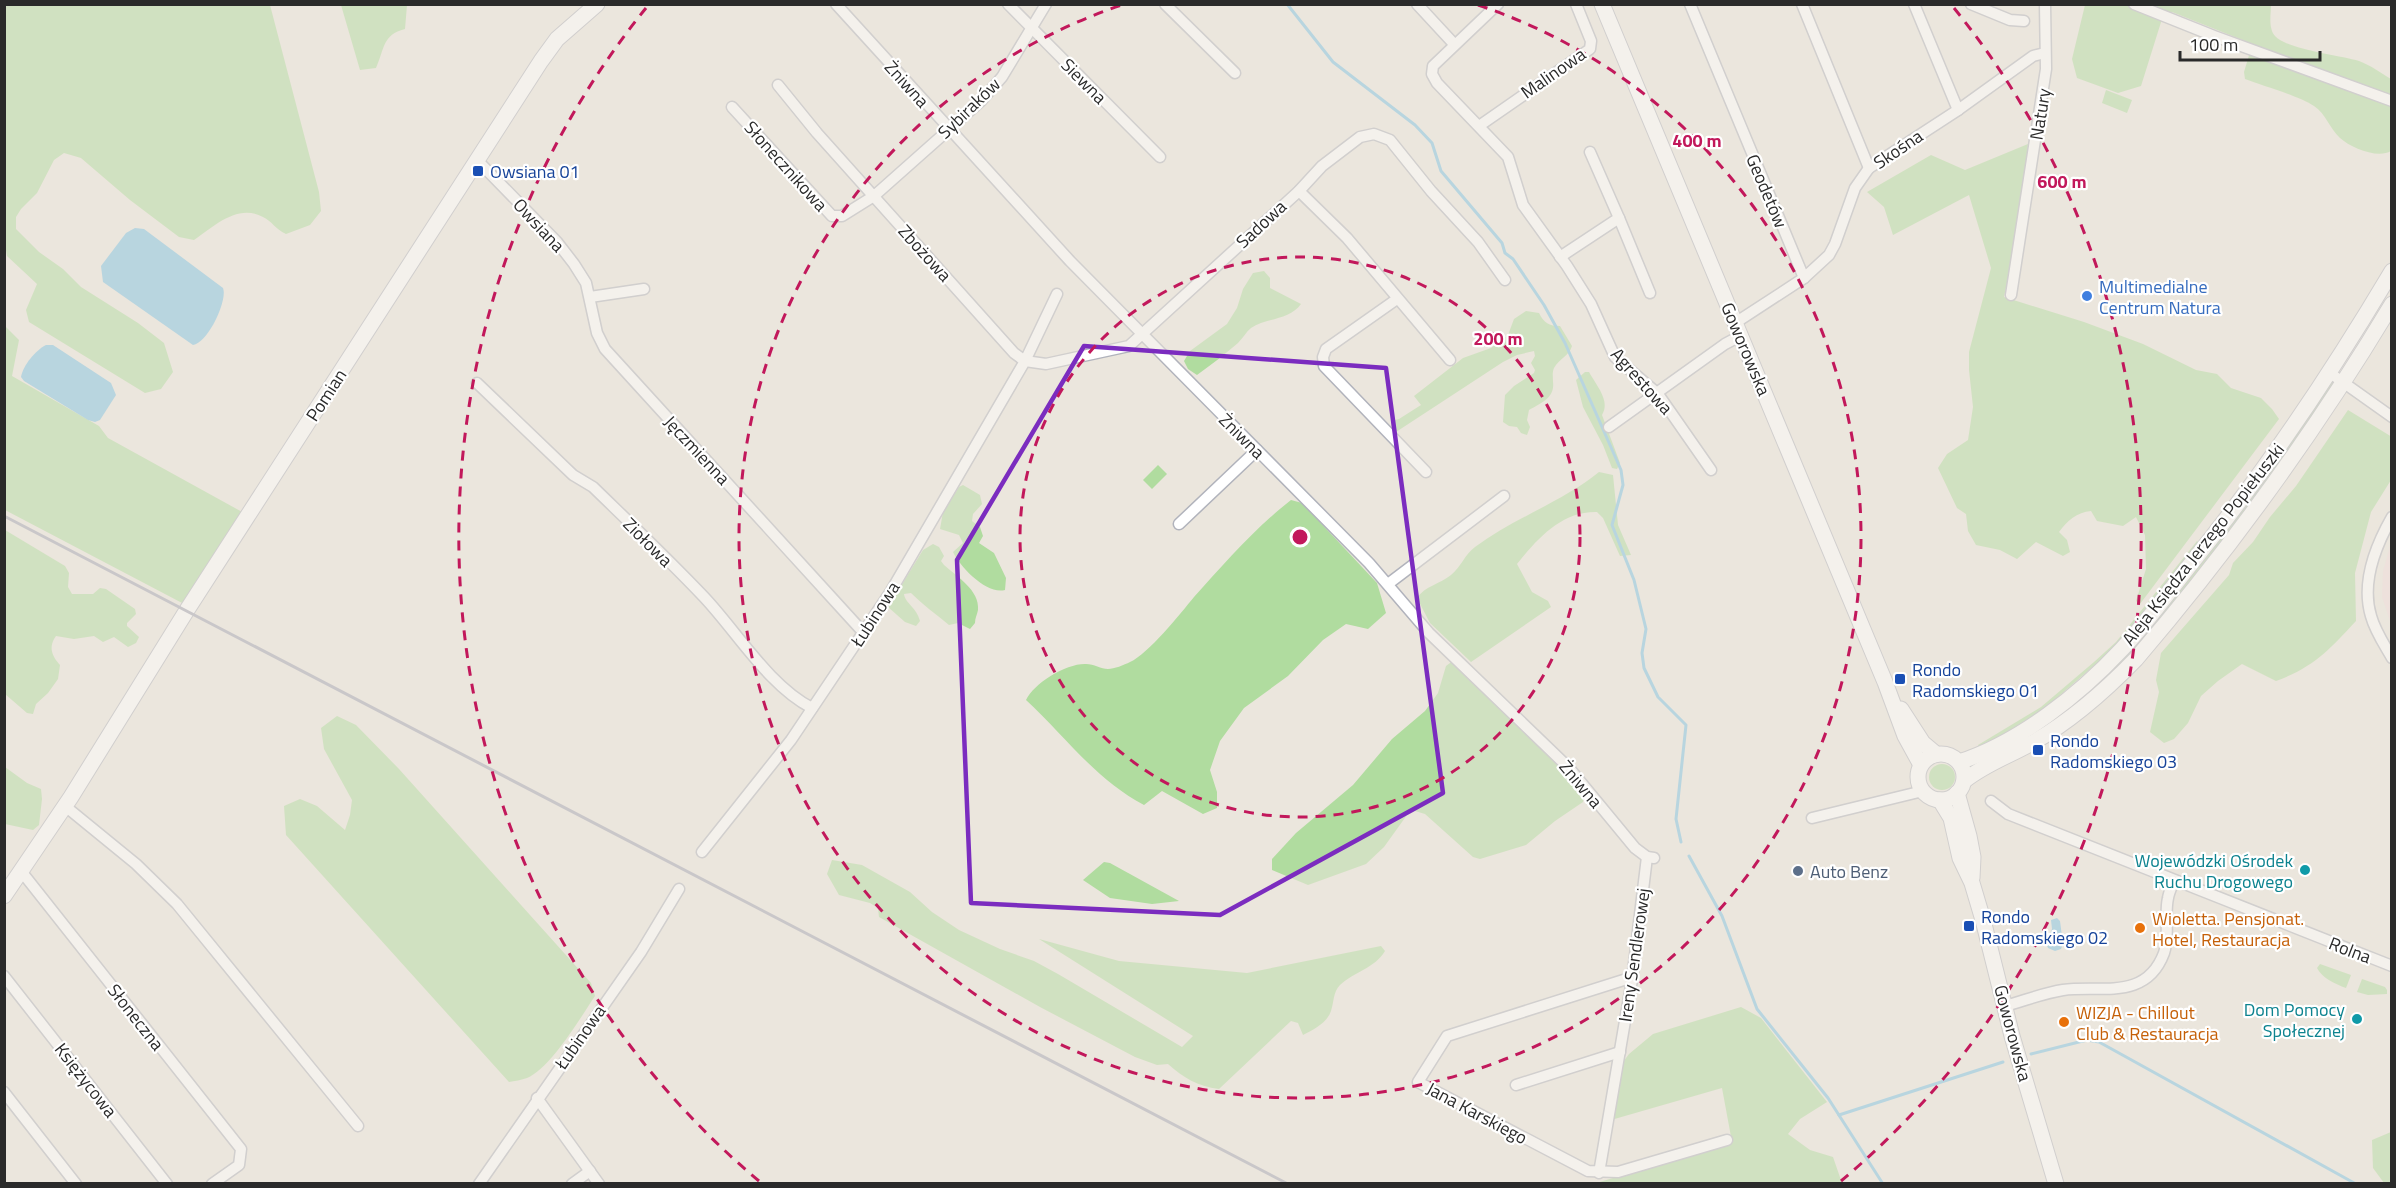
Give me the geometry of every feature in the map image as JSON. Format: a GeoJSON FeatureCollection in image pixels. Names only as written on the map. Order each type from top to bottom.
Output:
{"type":"FeatureCollection","features":[{"type":"Feature","properties":{"kind":"street","name":"Pomian"},"geometry":{"type":"LineString","coordinates":[[4,896],[68,801],[187,610],[548,50],[557,39],[597,4]]}},
{"type":"Feature","properties":{"kind":"street","name":"Żniwna"},"geometry":{"type":"LineString","coordinates":[[836,4],[1055,246],[1388,584],[1429,633],[1569,768],[1635,848],[1651,857]]}},
{"type":"Feature","properties":{"kind":"street","name":"Siewna"},"geometry":{"type":"LineString","coordinates":[[1008,4],[1160,157]]}},
{"type":"Feature","properties":{"kind":"street","name":"Sybiraków"},"geometry":{"type":"LineString","coordinates":[[874,196],[993,89],[1046,4]]}},
{"type":"Feature","properties":{"kind":"street"},"geometry":{"type":"LineString","coordinates":[[1165,4],[1235,73]]}},
{"type":"Feature","properties":{"kind":"street"},"geometry":{"type":"LineString","coordinates":[[1417,4],[1455,44],[1493,6]]}},
{"type":"Feature","properties":{"kind":"street","name":"Malinowa"},"geometry":{"type":"LineString","coordinates":[[1479,126],[1590,49],[1591,41],[1576,4]]}},
{"type":"Feature","properties":{"kind":"street","name":"Goworowska"},"geometry":{"type":"LineString","coordinates":[[1602,4],[1890,693],[1905,736],[1921,765]]}},
{"type":"Feature","properties":{"kind":"street","name":"Geodetów"},"geometry":{"type":"LineString","coordinates":[[1690,4],[1804,278]]}},
{"type":"Feature","properties":{"kind":"street"},"geometry":{"type":"LineString","coordinates":[[1802,4],[1869,168]]}},
{"type":"Feature","properties":{"kind":"street"},"geometry":{"type":"LineString","coordinates":[[1914,4],[1958,110]]}},
{"type":"Feature","properties":{"kind":"street"},"geometry":{"type":"LineString","coordinates":[[1971,4],[2010,20],[2024,21]]}},
{"type":"Feature","properties":{"kind":"street","name":"Natury"},"geometry":{"type":"LineString","coordinates":[[2011,295],[2044,91],[2045,4]]}},
{"type":"Feature","properties":{"kind":"street"},"geometry":{"type":"LineString","coordinates":[[2134,4],[2391,101]]}},
{"type":"Feature","properties":{"kind":"street","name":"Agrestowa"},"geometry":{"type":"LineString","coordinates":[[1455,44],[1433,66],[1432,74],[1437,83],[1511,162],[1523,205],[1592,304],[1615,357],[1658,394],[1711,470]]}},
{"type":"Feature","properties":{"kind":"street","name":"Skośna"},"geometry":{"type":"LineString","coordinates":[[1609,427],[1725,344],[1738,330],[1821,265],[1835,244],[1855,188],[1869,168],[1958,110],[2033,56],[2045,53]]}},
{"type":"Feature","properties":{"kind":"street","name":"Zbożowa"},"geometry":{"type":"LineString","coordinates":[[778,86],[817,133],[1014,353],[1025,361]]}},
{"type":"Feature","properties":{"kind":"street","name":"Słonecznikowa"},"geometry":{"type":"LineString","coordinates":[[732,107],[832,216],[842,216],[874,196]]}},
{"type":"Feature","properties":{"kind":"street","name":"Sadowa"},"geometry":{"type":"LineString","coordinates":[[1025,361],[1046,364],[1124,348],[1142,336],[1322,166],[1360,137],[1374,134],[1390,140],[1431,191],[1478,242],[1505,280]]}},
{"type":"Feature","properties":{"kind":"street"},"geometry":{"type":"LineString","coordinates":[[1590,152],[1650,293]]}},
{"type":"Feature","properties":{"kind":"street","name":"Owsiana"},"geometry":{"type":"LineString","coordinates":[[477,160],[557,243],[586,283],[590,297]]}},
{"type":"Feature","properties":{"kind":"street"},"geometry":{"type":"LineString","coordinates":[[1299,190],[1347,238],[1450,360]]}},
{"type":"Feature","properties":{"kind":"street"},"geometry":{"type":"LineString","coordinates":[[1560,257],[1619,218]]}},
{"type":"Feature","properties":{"kind":"street","name":"Aleja Księdza Jerzego Popiełuszki"},"geometry":{"type":"LineString","coordinates":[[1959,762],[2008,739],[2038,721],[2085,684],[2124,647],[2234,510],[2330,373],[2391,271]]}},
{"type":"Feature","properties":{"kind":"street"},"geometry":{"type":"LineString","coordinates":[[590,297],[644,289]]}},
{"type":"Feature","properties":{"kind":"street"},"geometry":{"type":"LineString","coordinates":[[1025,361],[1057,294]]}},
{"type":"Feature","properties":{"kind":"street","name":"Jęczmienna"},"geometry":{"type":"LineString","coordinates":[[590,297],[597,333],[605,349],[864,632]]}},
{"type":"Feature","properties":{"kind":"street"},"geometry":{"type":"LineString","coordinates":[[1397,299],[1326,349],[1323,357],[1324,366],[1426,472]]}},
{"type":"Feature","properties":{"kind":"street","name":"Aleja Księdza Jerzego Popiełuszki"},"geometry":{"type":"LineString","coordinates":[[1961,787],[1981,768],[2032,743],[2054,729],[2097,696],[2124,671],[2248,519],[2342,384],[2391,304]]}},
{"type":"Feature","properties":{"kind":"street","name":"Łubinowa"},"geometry":{"type":"LineString","coordinates":[[702,852],[791,740],[864,632],[929,527],[1025,361]]}},
{"type":"Feature","properties":{"kind":"street"},"geometry":{"type":"LineString","coordinates":[[2330,373],[2342,384],[2391,417]]}},
{"type":"Feature","properties":{"kind":"street","name":"Ziołowa"},"geometry":{"type":"LineString","coordinates":[[477,383],[573,475],[593,487],[704,597],[760,662],[796,699],[812,708]]}},
{"type":"Feature","properties":{"kind":"street"},"geometry":{"type":"LineString","coordinates":[[1179,524],[1257,450]]}},
{"type":"Feature","properties":{"kind":"street"},"geometry":{"type":"LineString","coordinates":[[1388,584],[1473,522],[1504,496]]}},
{"type":"Feature","properties":{"kind":"street"},"geometry":{"type":"LineString","coordinates":[[2391,517],[2375,555],[2368,591],[2370,615],[2387,643],[2391,658]]}},
{"type":"Feature","properties":{"kind":"street","name":"Goworowska"},"geometry":{"type":"LineString","coordinates":[[1890,693],[1923,743],[1936,754]]}},
{"type":"Feature","properties":{"kind":"street"},"geometry":{"type":"LineString","coordinates":[[1936,754],[1948,755],[1959,762],[1964,774],[1961,787],[1952,797],[1940,800],[1923,791],[1918,779],[1921,765],[1925,760],[1936,754]]}},
{"type":"Feature","properties":{"kind":"street","name":"Goworowska"},"geometry":{"type":"LineString","coordinates":[[1961,787],[1971,846],[1972,882]]}},
{"type":"Feature","properties":{"kind":"street"},"geometry":{"type":"LineString","coordinates":[[1812,818],[1923,791]]}},
{"type":"Feature","properties":{"kind":"street","name":"Goworowska"},"geometry":{"type":"LineString","coordinates":[[1940,800],[1951,818],[1960,858],[1972,882],[2056,1184]]}},
{"type":"Feature","properties":{"kind":"street"},"geometry":{"type":"LineString","coordinates":[[68,801],[177,904],[358,1126]]}},
{"type":"Feature","properties":{"kind":"street","name":"Rolna"},"geometry":{"type":"LineString","coordinates":[[1991,801],[2008,814],[2391,966]]}},
{"type":"Feature","properties":{"kind":"street","name":"Ireny Sendlerowej"},"geometry":{"type":"LineString","coordinates":[[1599,1173],[1651,857]]}},
{"type":"Feature","properties":{"kind":"street","name":"Słoneczna"},"geometry":{"type":"LineString","coordinates":[[21,871],[242,1149],[239,1165],[212,1184]]}},
{"type":"Feature","properties":{"kind":"street"},"geometry":{"type":"LineString","coordinates":[[2005,1006],[2058,991],[2123,988],[2144,979],[2156,968],[2164,952],[2167,938],[2168,897],[2175,881]]}},
{"type":"Feature","properties":{"kind":"street","name":"Łubinowa"},"geometry":{"type":"LineString","coordinates":[[479,1184],[641,952],[679,889]]}},
{"type":"Feature","properties":{"kind":"street","name":"Księżycowa"},"geometry":{"type":"LineString","coordinates":[[4,976],[167,1184]]}},
{"type":"Feature","properties":{"kind":"street","name":"Jana Karskiego"},"geometry":{"type":"LineString","coordinates":[[1599,1173],[1588,1172],[1418,1082],[1446,1036],[1633,976]]}},
{"type":"Feature","properties":{"kind":"street"},"geometry":{"type":"LineString","coordinates":[[1516,1085],[1620,1052]]}},
{"type":"Feature","properties":{"kind":"street"},"geometry":{"type":"LineString","coordinates":[[4,1092],[76,1184]]}},
{"type":"Feature","properties":{"kind":"street"},"geometry":{"type":"LineString","coordinates":[[537,1098],[599,1184]]}},
{"type":"Feature","properties":{"kind":"street"},"geometry":{"type":"LineString","coordinates":[[1599,1173],[1618,1172],[1727,1140]]}},
{"type":"Feature","properties":{"kind":"street"},"geometry":{"type":"LineString","coordinates":[[572,1184],[590,1171]]}},
{"type":"Feature","properties":{"kind":"highlighted area"},"geometry":{"type":"Polygon","coordinates":[[[1084,346],[1386,368],[1443,793],[1220,915],[971,903],[957,560],[1084,346]]]}},
{"type":"Feature","properties":{"kind":"shaded area"},"geometry":{"type":"Polygon","coordinates":[[[2391,543],[2391,624],[2382,597],[2383,571],[2391,543]]]}},
{"type":"Feature","properties":{"kind":"green space"},"geometry":{"type":"Polygon","coordinates":[[[5,4],[270,5],[319,192],[321,211],[310,225],[286,234],[263,217],[254,213],[244,213],[227,218],[194,240],[179,237],[130,200],[81,158],[64,153],[54,160],[37,193],[16,217],[16,229],[39,252],[63,269],[81,287],[138,323],[164,343],[173,372],[161,389],[145,393],[29,322],[26,310],[37,284],[7,256],[5,245],[5,4]]]}},
{"type":"Feature","properties":{"kind":"green space"},"geometry":{"type":"Polygon","coordinates":[[[341,5],[407,5],[405,29],[388,39],[376,68],[360,70],[341,5]]]}},
{"type":"Feature","properties":{"kind":"green space"},"geometry":{"type":"Polygon","coordinates":[[[2085,5],[2271,5],[2271,29],[2282,41],[2359,61],[2391,79],[2391,151],[2372,153],[2351,145],[2337,134],[2322,113],[2308,102],[2245,79],[2244,72],[2250,52],[2245,41],[2172,12],[2162,19],[2141,86],[2118,93],[2077,78],[2072,59],[2085,5]]]}},
{"type":"Feature","properties":{"kind":"green space"},"geometry":{"type":"Polygon","coordinates":[[[2106,90],[2132,100],[2127,113],[2102,103],[2106,90]]]}},
{"type":"Feature","properties":{"kind":"green space"},"geometry":{"type":"Polygon","coordinates":[[[2028,144],[2020,220],[2004,297],[2084,322],[2143,344],[2196,370],[2217,374],[2231,388],[2261,398],[2279,419],[2140,604],[2136,601],[2146,569],[2145,535],[2136,517],[2123,526],[2097,521],[2091,511],[2077,515],[2059,532],[2067,540],[2070,552],[2063,556],[2036,542],[2017,559],[2000,550],[1976,545],[1968,531],[1966,514],[1957,508],[1938,468],[1947,454],[1968,440],[1973,407],[1969,352],[1991,268],[1969,195],[1893,235],[1884,207],[1867,192],[1931,155],[1965,170],[2028,144]]]}},
{"type":"Feature","properties":{"kind":"green space"},"geometry":{"type":"Polygon","coordinates":[[[1264,271],[1270,278],[1270,288],[1301,304],[1291,313],[1251,328],[1238,343],[1197,375],[1188,369],[1184,361],[1190,351],[1227,324],[1253,273],[1264,271]]]}},
{"type":"Feature","properties":{"kind":"green space"},"geometry":{"type":"Polygon","coordinates":[[[1526,311],[1539,313],[1547,323],[1560,326],[1572,346],[1554,368],[1552,392],[1529,410],[1527,420],[1530,427],[1527,435],[1521,433],[1517,427],[1503,422],[1505,395],[1534,373],[1535,370],[1531,363],[1535,356],[1534,351],[1517,355],[1503,362],[1396,432],[1391,421],[1399,419],[1421,405],[1414,396],[1463,358],[1491,348],[1508,335],[1514,319],[1526,311]]]}},
{"type":"Feature","properties":{"kind":"green space"},"geometry":{"type":"Polygon","coordinates":[[[4,325],[19,340],[12,376],[99,426],[108,438],[244,513],[184,604],[5,510],[4,325]]]}},
{"type":"Feature","properties":{"kind":"green space"},"geometry":{"type":"Polygon","coordinates":[[[1585,372],[1589,372],[1604,399],[1602,415],[1620,463],[1617,469],[1612,468],[1583,407],[1576,380],[1585,372]]]}},
{"type":"Feature","properties":{"kind":"green space"},"geometry":{"type":"Polygon","coordinates":[[[2332,381],[2338,384],[2205,565],[2119,670],[2079,705],[2035,735],[1970,769],[1967,765],[2075,699],[2332,381]]]}},
{"type":"Feature","properties":{"kind":"green space"},"geometry":{"type":"Polygon","coordinates":[[[2348,410],[2392,437],[2391,480],[2371,512],[2355,573],[2356,621],[2311,664],[2276,681],[2242,664],[2201,696],[2188,723],[2174,739],[2164,743],[2150,732],[2159,692],[2156,680],[2161,653],[2229,575],[2233,563],[2253,542],[2296,486],[2348,410]]]}},
{"type":"Feature","properties":{"kind":"green space"},"geometry":{"type":"Polygon","coordinates":[[[1158,465],[1167,474],[1152,489],[1143,480],[1158,465]]]}},
{"type":"Feature","properties":{"kind":"green space"},"geometry":{"type":"Polygon","coordinates":[[[1599,472],[1613,475],[1618,525],[1631,555],[1620,556],[1603,518],[1597,512],[1584,513],[1562,521],[1542,536],[1517,564],[1532,592],[1548,601],[1551,607],[1471,662],[1430,623],[1417,598],[1424,591],[1451,575],[1475,547],[1585,483],[1599,472]]]}},
{"type":"Feature","properties":{"kind":"green space"},"geometry":{"type":"Polygon","coordinates":[[[963,485],[980,495],[982,504],[973,514],[972,521],[980,527],[983,536],[979,543],[994,553],[1006,578],[1005,590],[990,588],[968,572],[953,552],[963,543],[959,535],[940,529],[943,512],[959,487],[963,485]]]}},
{"type":"Feature","properties":{"kind":"green space"},"geometry":{"type":"Polygon","coordinates":[[[1291,500],[1302,503],[1377,583],[1386,613],[1368,629],[1346,624],[1323,640],[1288,676],[1244,708],[1220,741],[1210,770],[1217,792],[1217,808],[1203,814],[1162,791],[1144,805],[1110,783],[1095,770],[1026,700],[1043,681],[1061,670],[1086,664],[1110,669],[1137,658],[1164,633],[1240,547],[1291,500]]]}},
{"type":"Feature","properties":{"kind":"green space"},"geometry":{"type":"Polygon","coordinates":[[[5,530],[65,566],[69,573],[68,587],[72,594],[93,594],[100,588],[106,589],[135,609],[136,614],[127,626],[139,637],[136,643],[128,647],[114,637],[103,642],[94,636],[74,639],[56,636],[52,648],[53,655],[60,665],[58,679],[36,704],[33,714],[27,713],[5,694],[5,530]]]}},
{"type":"Feature","properties":{"kind":"green space"},"geometry":{"type":"Polygon","coordinates":[[[2197,541],[2199,543],[2119,644],[2043,710],[1979,749],[1978,745],[2041,707],[2116,642],[2197,541]]]}},
{"type":"Feature","properties":{"kind":"green space"},"geometry":{"type":"Polygon","coordinates":[[[933,544],[939,547],[944,556],[941,561],[944,565],[966,584],[975,596],[978,610],[975,623],[970,629],[958,623],[949,625],[911,593],[904,594],[920,621],[916,626],[905,622],[888,607],[923,550],[933,544]]]}},
{"type":"Feature","properties":{"kind":"green space"},"geometry":{"type":"Polygon","coordinates":[[[1454,660],[1584,791],[1583,802],[1526,845],[1480,859],[1473,857],[1425,814],[1415,811],[1407,815],[1384,847],[1366,864],[1308,885],[1272,870],[1272,859],[1296,833],[1353,785],[1392,739],[1425,711],[1438,693],[1446,666],[1454,660]]]}},
{"type":"Feature","properties":{"kind":"green space"},"geometry":{"type":"Polygon","coordinates":[[[337,716],[356,725],[399,769],[591,983],[595,996],[573,1029],[555,1054],[536,1073],[527,1078],[509,1082],[286,835],[284,806],[300,799],[317,806],[345,830],[352,800],[324,749],[321,728],[337,716]]]}},
{"type":"Feature","properties":{"kind":"green space"},"geometry":{"type":"Polygon","coordinates":[[[1942,764],[1951,768],[1955,777],[1951,786],[1942,790],[1933,786],[1929,777],[1933,768],[1942,764]]]}},
{"type":"Feature","properties":{"kind":"green space"},"geometry":{"type":"Polygon","coordinates":[[[5,767],[27,783],[41,789],[39,825],[33,830],[5,824],[5,767]]]}},
{"type":"Feature","properties":{"kind":"green space"},"geometry":{"type":"Polygon","coordinates":[[[832,860],[862,865],[910,892],[932,912],[959,930],[1000,949],[1034,961],[1182,1047],[1193,1036],[1039,939],[1119,961],[1247,973],[1381,946],[1385,951],[1376,962],[1340,985],[1331,1011],[1323,1023],[1303,1035],[1298,1023],[1291,1021],[1219,1089],[1191,1081],[1168,1064],[1157,1065],[1135,1057],[879,917],[878,908],[870,903],[839,895],[827,874],[832,860]]]}},
{"type":"Feature","properties":{"kind":"green space"},"geometry":{"type":"Polygon","coordinates":[[[1104,862],[1110,863],[1179,901],[1152,904],[1110,898],[1083,880],[1104,862]]]}},
{"type":"Feature","properties":{"kind":"green space"},"geometry":{"type":"Polygon","coordinates":[[[2320,964],[2351,975],[2346,988],[2322,975],[2317,968],[2320,964]]]}},
{"type":"Feature","properties":{"kind":"green space"},"geometry":{"type":"Polygon","coordinates":[[[2362,979],[2385,987],[2387,994],[2368,995],[2357,992],[2362,979]]]}},
{"type":"Feature","properties":{"kind":"green space"},"geometry":{"type":"Polygon","coordinates":[[[1741,1007],[1761,1018],[1827,1102],[1800,1119],[1788,1134],[1810,1150],[1833,1157],[1842,1183],[1593,1184],[1732,1142],[1722,1088],[1611,1120],[1614,1074],[1629,1054],[1653,1034],[1741,1007]]]}},
{"type":"Feature","properties":{"kind":"green space"},"geometry":{"type":"Polygon","coordinates":[[[2391,1132],[2391,1183],[2384,1183],[2373,1168],[2372,1140],[2391,1132]]]}},
{"type":"Feature","properties":{"kind":"water"},"geometry":{"type":"Polygon","coordinates":[[[135,228],[144,229],[223,288],[223,302],[216,320],[199,342],[193,345],[103,282],[101,266],[126,233],[135,228]]]}},
{"type":"Feature","properties":{"kind":"water"},"geometry":{"type":"Polygon","coordinates":[[[46,345],[53,345],[111,383],[116,395],[100,420],[95,422],[88,420],[21,377],[30,358],[46,345]]]}},
{"type":"Feature","properties":{"kind":"water"},"geometry":{"type":"Polygon","coordinates":[[[2057,918],[2060,921],[2063,944],[2061,949],[2055,951],[2048,948],[2046,943],[2052,929],[2051,920],[2057,918]]]}},
{"type":"Feature","properties":{"kind":"waterway"},"geometry":{"type":"LineString","coordinates":[[1287,4],[1333,62],[1415,125],[1432,143],[1441,171],[1502,243],[1505,253],[1513,259],[1544,305],[1565,343],[1621,470],[1623,485],[1612,525],[1634,580],[1646,629],[1642,653],[1644,668],[1658,697],[1686,725],[1676,819],[1681,842]]}},
{"type":"Feature","properties":{"kind":"waterway"},"geometry":{"type":"LineString","coordinates":[[1689,856],[1722,916],[1757,1009],[1828,1098],[1883,1184]]}},
{"type":"Feature","properties":{"kind":"waterway"},"geometry":{"type":"LineString","coordinates":[[2031,1054],[2087,1040],[2099,1042],[2356,1184]]}},
{"type":"Feature","properties":{"kind":"waterway"},"geometry":{"type":"LineString","coordinates":[[1839,1115],[2003,1062]]}},
{"type":"Feature","properties":{"kind":"railway"},"geometry":{"type":"LineString","coordinates":[[4,516],[1288,1184]]}},
{"type":"Feature","properties":{"kind":"place","name":"Owsiana 01"},"geometry":{"type":"Point","coordinates":[478,171]}},
{"type":"Feature","properties":{"kind":"place","name":"Multimedialne Centrum Natura"},"geometry":{"type":"Point","coordinates":[2087,296]}},
{"type":"Feature","properties":{"kind":"place","name":"Rondo Radomskiego 01"},"geometry":{"type":"Point","coordinates":[1900,679]}},
{"type":"Feature","properties":{"kind":"place","name":"Rondo Radomskiego 03"},"geometry":{"type":"Point","coordinates":[2038,750]}},
{"type":"Feature","properties":{"kind":"place","name":"Wojewódzki Ośrodek Ruchu Drogowego"},"geometry":{"type":"Point","coordinates":[2305,870]}},
{"type":"Feature","properties":{"kind":"place","name":"Auto Benz"},"geometry":{"type":"Point","coordinates":[1798,871]}},
{"type":"Feature","properties":{"kind":"place","name":"Rondo Radomskiego 02"},"geometry":{"type":"Point","coordinates":[1969,926]}},
{"type":"Feature","properties":{"kind":"place","name":"Wioletta. Pensjonat. Hotel, Restauracja"},"geometry":{"type":"Point","coordinates":[2140,928]}},
{"type":"Feature","properties":{"kind":"place","name":"Dom Pomocy Społecznej"},"geometry":{"type":"Point","coordinates":[2357,1019]}},
{"type":"Feature","properties":{"kind":"place","name":"WIZJA - Chillout Club & Restauracja"},"geometry":{"type":"Point","coordinates":[2064,1022]}}]}
